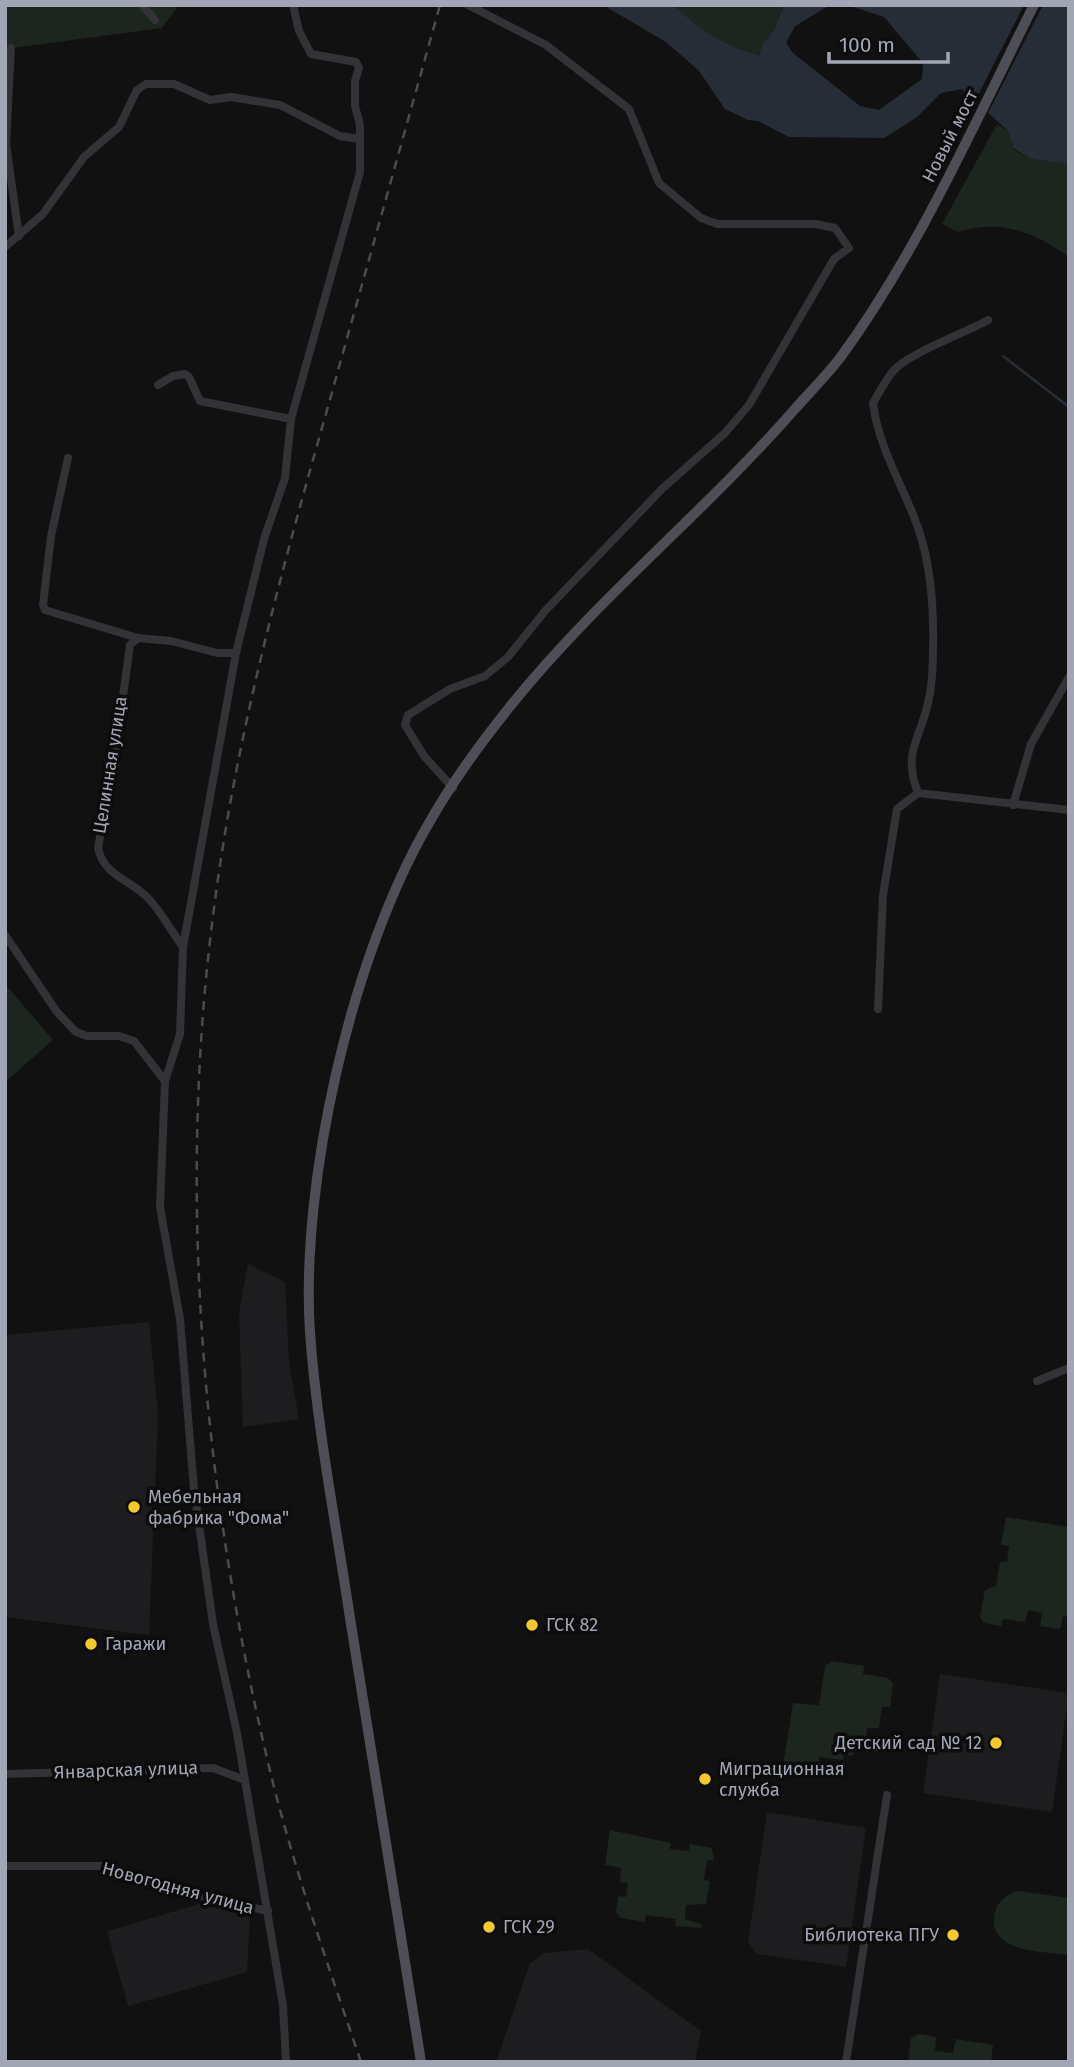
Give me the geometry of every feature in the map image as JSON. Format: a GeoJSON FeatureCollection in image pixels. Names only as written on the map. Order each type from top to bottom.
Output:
{"type":"FeatureCollection","features":[{"type":"Feature","properties":{"kind":"main road","name":"Новый мост"},"geometry":{"type":"LineString","coordinates":[[421,2062],[325,1451],[310,1333],[310,1262],[315,1192],[336,1078],[368,960],[388,907],[428,823],[506,711],[568,641],[745,467],[839,359],[913,243],[1034,5]]}},
{"type":"Feature","properties":{"kind":"street"},"geometry":{"type":"LineString","coordinates":[[142,5],[155,20]]}},
{"type":"Feature","properties":{"kind":"street"},"geometry":{"type":"LineString","coordinates":[[286,2062],[283,2005],[268,1911],[213,1624],[194,1489],[180,1319],[160,1207],[165,1081],[180,1034],[183,947],[236,653],[264,539],[285,478],[291,419],[360,172],[360,139],[355,106],[359,68],[356,62],[311,54],[299,31],[293,5]]}},
{"type":"Feature","properties":{"kind":"street"},"geometry":{"type":"LineString","coordinates":[[453,788],[411,737],[405,725],[408,715],[450,690],[485,676],[508,657],[545,611],[662,489],[725,433],[749,405],[834,260],[849,248],[835,228],[816,224],[717,224],[702,218],[659,183],[629,109],[546,45],[468,5]]}},
{"type":"Feature","properties":{"kind":"street"},"geometry":{"type":"LineString","coordinates":[[11,48],[6,144],[19,236]]}},
{"type":"Feature","properties":{"kind":"street"},"geometry":{"type":"LineString","coordinates":[[5,247],[43,214],[84,157],[119,127],[137,90],[146,84],[174,84],[210,100],[231,97],[271,103],[340,136],[360,139]]}},
{"type":"Feature","properties":{"kind":"street"},"geometry":{"type":"LineString","coordinates":[[918,793],[910,773],[911,758],[928,705],[933,648],[927,570],[916,521],[876,432],[873,403],[895,369],[943,340],[960,336],[988,320]]}},
{"type":"Feature","properties":{"kind":"street"},"geometry":{"type":"LineString","coordinates":[[158,385],[173,376],[185,374],[200,401],[291,419]]}},
{"type":"Feature","properties":{"kind":"street"},"geometry":{"type":"LineString","coordinates":[[68,458],[51,536],[43,605],[51,613],[138,638],[171,641],[217,653],[236,653]]}},
{"type":"Feature","properties":{"kind":"street","name":"Целинная улица"},"geometry":{"type":"LineString","coordinates":[[138,638],[130,645],[98,848],[100,858],[111,872],[146,897],[183,947]]}},
{"type":"Feature","properties":{"kind":"street"},"geometry":{"type":"LineString","coordinates":[[1013,804],[1031,744],[1069,677]]}},
{"type":"Feature","properties":{"kind":"street"},"geometry":{"type":"LineString","coordinates":[[878,1009],[883,895],[897,809],[918,793],[1069,810]]}},
{"type":"Feature","properties":{"kind":"street"},"geometry":{"type":"LineString","coordinates":[[5,935],[17,948],[30,975],[76,1032],[87,1036],[119,1036],[134,1041],[165,1081]]}},
{"type":"Feature","properties":{"kind":"street"},"geometry":{"type":"LineString","coordinates":[[1037,1381],[1069,1368]]}},
{"type":"Feature","properties":{"kind":"street","name":"Январская улица"},"geometry":{"type":"LineString","coordinates":[[5,1774],[213,1768],[245,1780]]}},
{"type":"Feature","properties":{"kind":"street"},"geometry":{"type":"LineString","coordinates":[[846,2062],[887,1795]]}},
{"type":"Feature","properties":{"kind":"street","name":"Новогодняя улица"},"geometry":{"type":"LineString","coordinates":[[5,1866],[108,1866],[204,1897],[268,1911]]}},
{"type":"Feature","properties":{"kind":"shaded area"},"geometry":{"type":"Polygon","coordinates":[[[5,5],[179,5],[162,28],[5,49],[5,5]]]}},
{"type":"Feature","properties":{"kind":"shaded area"},"geometry":{"type":"Polygon","coordinates":[[[603,5],[673,5],[713,36],[760,55],[762,44],[774,30],[784,5],[830,5],[795,26],[786,43],[793,53],[860,106],[879,110],[922,79],[923,63],[884,17],[847,5],[1069,5],[1069,164],[1031,159],[1013,148],[1008,131],[962,89],[941,93],[917,117],[884,138],[789,137],[758,121],[748,120],[725,109],[699,71],[666,42],[603,5]]]}},
{"type":"Feature","properties":{"kind":"shaded area"},"geometry":{"type":"Polygon","coordinates":[[[673,5],[784,5],[774,30],[762,44],[761,55],[736,48],[713,36],[673,5]]]}},
{"type":"Feature","properties":{"kind":"shaded area"},"geometry":{"type":"Polygon","coordinates":[[[997,124],[1008,131],[1013,149],[1031,159],[1069,164],[1069,257],[1042,240],[1016,230],[988,227],[958,232],[942,224],[997,124]]]}},
{"type":"Feature","properties":{"kind":"shaded area"},"geometry":{"type":"Polygon","coordinates":[[[5,984],[53,1040],[5,1082],[5,984]]]}},
{"type":"Feature","properties":{"kind":"shaded area"},"geometry":{"type":"Polygon","coordinates":[[[248,1264],[285,1282],[289,1361],[299,1419],[243,1427],[239,1312],[248,1264]]]}},
{"type":"Feature","properties":{"kind":"shaded area"},"geometry":{"type":"Polygon","coordinates":[[[149,1322],[158,1413],[149,1635],[5,1617],[5,1335],[149,1322]]]}},
{"type":"Feature","properties":{"kind":"shaded area"},"geometry":{"type":"Polygon","coordinates":[[[1006,1517],[1069,1527],[1069,1617],[1063,1616],[1060,1629],[1040,1626],[1042,1613],[1028,1610],[1025,1622],[1003,1619],[1001,1626],[984,1623],[980,1617],[985,1590],[996,1586],[1000,1562],[1007,1562],[1009,1546],[1001,1545],[1006,1517]]]}},
{"type":"Feature","properties":{"kind":"shaded area"},"geometry":{"type":"Polygon","coordinates":[[[832,1661],[864,1666],[863,1674],[888,1678],[893,1683],[890,1707],[882,1707],[879,1728],[867,1728],[866,1739],[877,1741],[876,1749],[855,1746],[853,1756],[844,1755],[843,1760],[819,1757],[818,1770],[792,1767],[784,1760],[793,1703],[819,1705],[825,1666],[832,1661]]]}},
{"type":"Feature","properties":{"kind":"shaded area","name":"Детский сад № 12"},"geometry":{"type":"Polygon","coordinates":[[[940,1674],[1069,1693],[1052,1812],[923,1793],[940,1674]]]}},
{"type":"Feature","properties":{"kind":"shaded area"},"geometry":{"type":"Polygon","coordinates":[[[767,1812],[866,1828],[846,1967],[757,1954],[748,1942],[767,1812]]]}},
{"type":"Feature","properties":{"kind":"shaded area"},"geometry":{"type":"Polygon","coordinates":[[[610,1830],[671,1843],[670,1849],[689,1851],[690,1844],[712,1848],[714,1860],[707,1860],[704,1880],[710,1881],[706,1904],[686,1905],[685,1919],[702,1924],[701,1928],[675,1926],[676,1919],[646,1915],[645,1922],[621,1918],[616,1912],[618,1896],[626,1897],[628,1883],[620,1882],[621,1868],[605,1865],[610,1830]]]}},
{"type":"Feature","properties":{"kind":"shaded area"},"geometry":{"type":"Polygon","coordinates":[[[1018,1891],[1069,1898],[1069,1955],[1018,1947],[1007,1943],[999,1935],[994,1925],[996,1908],[1004,1898],[1018,1891]]]}},
{"type":"Feature","properties":{"kind":"shaded area"},"geometry":{"type":"Polygon","coordinates":[[[203,1903],[250,1914],[247,1972],[128,2006],[107,1931],[203,1903]]]}},
{"type":"Feature","properties":{"kind":"shaded area"},"geometry":{"type":"Polygon","coordinates":[[[588,1949],[701,2031],[695,2062],[496,2062],[530,1963],[544,1953],[588,1949]]]}},
{"type":"Feature","properties":{"kind":"shaded area"},"geometry":{"type":"Polygon","coordinates":[[[919,2034],[936,2037],[935,2051],[953,2053],[956,2039],[993,2045],[991,2062],[908,2062],[911,2038],[919,2034]]]}},
{"type":"Feature","properties":{"kind":"pier"},"geometry":{"type":"Polygon","coordinates":[[[1024,5],[1043,5],[986,117],[973,105],[1024,5]]]}},
{"type":"Feature","properties":{"kind":"waterway"},"geometry":{"type":"LineString","coordinates":[[1003,356],[1069,407]]}},
{"type":"Feature","properties":{"kind":"railway"},"geometry":{"type":"LineString","coordinates":[[361,2062],[281,1815],[248,1672],[228,1564],[213,1455],[203,1346],[197,1236],[197,1126],[203,1017],[214,908],[223,843],[248,716],[294,528],[440,5]]}},
{"type":"Feature","properties":{"kind":"place","name":"Мебельная фабрика \"Фома\""},"geometry":{"type":"Point","coordinates":[134,1507]}},
{"type":"Feature","properties":{"kind":"place","name":"ГСК 82"},"geometry":{"type":"Point","coordinates":[532,1625]}},
{"type":"Feature","properties":{"kind":"place","name":"Гаражи"},"geometry":{"type":"Point","coordinates":[91,1644]}},
{"type":"Feature","properties":{"kind":"place","name":"Детский сад № 12"},"geometry":{"type":"Point","coordinates":[996,1743]}},
{"type":"Feature","properties":{"kind":"place","name":"Миграционная служба"},"geometry":{"type":"Point","coordinates":[705,1779]}},
{"type":"Feature","properties":{"kind":"place","name":"ГСК 29"},"geometry":{"type":"Point","coordinates":[489,1927]}},
{"type":"Feature","properties":{"kind":"place","name":"Библиотека ПГУ"},"geometry":{"type":"Point","coordinates":[953,1935]}}]}
